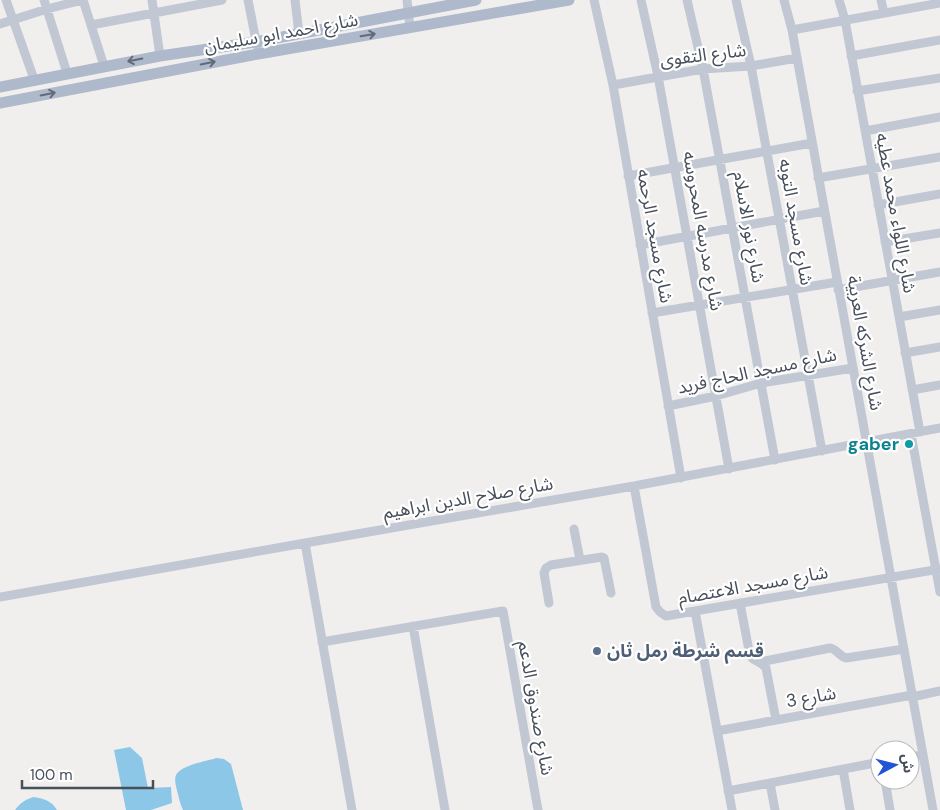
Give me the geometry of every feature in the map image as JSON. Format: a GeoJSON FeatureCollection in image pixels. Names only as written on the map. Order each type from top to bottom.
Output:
{"type":"FeatureCollection","features":[{"type":"Feature","properties":{"kind":"main road","name":"شارع احمد ابو سليمان"},"geometry":{"type":"LineString","coordinates":[[0,103],[257,48],[299,34],[476,0]]}},
{"type":"Feature","properties":{"kind":"main road","name":"شارع احمد ابو سليمان"},"geometry":{"type":"LineString","coordinates":[[0,87],[160,56],[257,48],[410,28],[568,0]]}},
{"type":"Feature","properties":{"kind":"main road"},"geometry":{"type":"LineString","coordinates":[[15,84],[16,100]]}},
{"type":"Feature","properties":{"kind":"street"},"geometry":{"type":"LineString","coordinates":[[6,0],[34,79]]}},
{"type":"Feature","properties":{"kind":"street"},"geometry":{"type":"LineString","coordinates":[[0,24],[45,5],[83,0],[104,66]]}},
{"type":"Feature","properties":{"kind":"street"},"geometry":{"type":"LineString","coordinates":[[152,0],[160,56]]}},
{"type":"Feature","properties":{"kind":"street"},"geometry":{"type":"LineString","coordinates":[[91,25],[222,0]]}},
{"type":"Feature","properties":{"kind":"street"},"geometry":{"type":"LineString","coordinates":[[248,0],[257,48]]}},
{"type":"Feature","properties":{"kind":"street"},"geometry":{"type":"LineString","coordinates":[[295,0],[299,34]]}},
{"type":"Feature","properties":{"kind":"street"},"geometry":{"type":"LineString","coordinates":[[407,0],[410,28]]}},
{"type":"Feature","properties":{"kind":"street","name":"شارع مسجد الرحمه"},"geometry":{"type":"LineString","coordinates":[[594,0],[613,85],[681,478]]}},
{"type":"Feature","properties":{"kind":"street","name":"شارع مدرسه المحروسه"},"geometry":{"type":"LineString","coordinates":[[640,0],[658,76],[729,469]]}},
{"type":"Feature","properties":{"kind":"street","name":"شارع نور الاسلام"},"geometry":{"type":"LineString","coordinates":[[687,0],[703,69],[775,460]]}},
{"type":"Feature","properties":{"kind":"street","name":"شارع مسجد التوبه"},"geometry":{"type":"LineString","coordinates":[[736,0],[751,66],[822,451]]}},
{"type":"Feature","properties":{"kind":"street","name":"شارع الشركه العربية"},"geometry":{"type":"LineString","coordinates":[[784,0],[792,30],[933,810]]}},
{"type":"Feature","properties":{"kind":"street","name":"شارع اللواء محمد عطيه"},"geometry":{"type":"LineString","coordinates":[[840,0],[912,390],[916,433],[940,592]]}},
{"type":"Feature","properties":{"kind":"street"},"geometry":{"type":"LineString","coordinates":[[881,0],[884,13]]}},
{"type":"Feature","properties":{"kind":"street"},"geometry":{"type":"LineString","coordinates":[[792,30],[884,13],[922,3],[940,3]]}},
{"type":"Feature","properties":{"kind":"street"},"geometry":{"type":"LineString","coordinates":[[45,5],[67,73]]}},
{"type":"Feature","properties":{"kind":"street"},"geometry":{"type":"LineString","coordinates":[[851,56],[940,40]]}},
{"type":"Feature","properties":{"kind":"street","name":"شارع التقوى"},"geometry":{"type":"LineString","coordinates":[[613,85],[703,69],[751,66],[797,58]]}},
{"type":"Feature","properties":{"kind":"street"},"geometry":{"type":"LineString","coordinates":[[858,91],[940,78]]}},
{"type":"Feature","properties":{"kind":"street"},"geometry":{"type":"LineString","coordinates":[[865,132],[940,117]]}},
{"type":"Feature","properties":{"kind":"street"},"geometry":{"type":"LineString","coordinates":[[628,176],[812,143]]}},
{"type":"Feature","properties":{"kind":"street"},"geometry":{"type":"LineString","coordinates":[[818,178],[940,156]]}},
{"type":"Feature","properties":{"kind":"street"},"geometry":{"type":"LineString","coordinates":[[878,205],[940,194]]}},
{"type":"Feature","properties":{"kind":"street"},"geometry":{"type":"LineString","coordinates":[[640,244],[824,211]]}},
{"type":"Feature","properties":{"kind":"street"},"geometry":{"type":"LineString","coordinates":[[885,242],[940,232]]}},
{"type":"Feature","properties":{"kind":"street"},"geometry":{"type":"LineString","coordinates":[[652,313],[792,289],[892,280],[940,272]]}},
{"type":"Feature","properties":{"kind":"street"},"geometry":{"type":"LineString","coordinates":[[899,317],[940,310]]}},
{"type":"Feature","properties":{"kind":"street"},"geometry":{"type":"LineString","coordinates":[[905,353],[940,347]]}},
{"type":"Feature","properties":{"kind":"street","name":"شارع مسجد الحاج فريد"},"geometry":{"type":"LineString","coordinates":[[668,406],[761,384],[852,368]]}},
{"type":"Feature","properties":{"kind":"street"},"geometry":{"type":"LineString","coordinates":[[912,390],[940,385]]}},
{"type":"Feature","properties":{"kind":"street","name":"شارع صلاح الدين ابراهيم"},"geometry":{"type":"LineString","coordinates":[[0,597],[681,478],[940,428]]}},
{"type":"Feature","properties":{"kind":"street","name":"شارع مسجد الاعتصام"},"geometry":{"type":"LineString","coordinates":[[634,486],[658,610],[666,616],[938,570]]}},
{"type":"Feature","properties":{"kind":"street"},"geometry":{"type":"LineString","coordinates":[[574,529],[580,560]]}},
{"type":"Feature","properties":{"kind":"street"},"geometry":{"type":"LineString","coordinates":[[305,543],[352,810]]}},
{"type":"Feature","properties":{"kind":"street"},"geometry":{"type":"LineString","coordinates":[[549,603],[544,573],[546,568],[551,565],[580,560],[604,558],[611,593]]}},
{"type":"Feature","properties":{"kind":"street"},"geometry":{"type":"LineString","coordinates":[[740,603],[749,653],[753,659],[760,662],[766,668],[776,720]]}},
{"type":"Feature","properties":{"kind":"street","name":"شارع صندوق الدعم"},"geometry":{"type":"LineString","coordinates":[[413,626],[503,611],[538,810]]}},
{"type":"Feature","properties":{"kind":"street"},"geometry":{"type":"LineString","coordinates":[[695,611],[732,810]]}},
{"type":"Feature","properties":{"kind":"street"},"geometry":{"type":"LineString","coordinates":[[322,642],[413,626],[445,810]]}},
{"type":"Feature","properties":{"kind":"street"},"geometry":{"type":"LineString","coordinates":[[760,662],[830,648],[846,658],[904,650]]}},
{"type":"Feature","properties":{"kind":"street","name":"شارع 3"},"geometry":{"type":"LineString","coordinates":[[717,731],[940,692]]}},
{"type":"Feature","properties":{"kind":"street"},"geometry":{"type":"LineString","coordinates":[[728,791],[870,764]]}},
{"type":"Feature","properties":{"kind":"street"},"geometry":{"type":"LineString","coordinates":[[842,769],[850,810]]}},
{"type":"Feature","properties":{"kind":"street"},"geometry":{"type":"LineString","coordinates":[[770,783],[775,810]]}},
{"type":"Feature","properties":{"kind":"street"},"geometry":{"type":"LineString","coordinates":[[887,790],[890,810]]}},
{"type":"Feature","properties":{"kind":"water"},"geometry":{"type":"Polygon","coordinates":[[[130,747],[142,758],[148,788],[171,787],[172,803],[151,810],[126,810],[114,750],[130,747]]]}},
{"type":"Feature","properties":{"kind":"water"},"geometry":{"type":"Polygon","coordinates":[[[217,758],[224,759],[231,764],[243,810],[183,810],[176,785],[176,775],[189,766],[217,758]]]}},
{"type":"Feature","properties":{"kind":"water"},"geometry":{"type":"Polygon","coordinates":[[[33,797],[47,800],[57,810],[15,810],[23,802],[33,797]]]}},
{"type":"Feature","properties":{"kind":"place","name":"gaber"},"geometry":{"type":"Point","coordinates":[909,444]}},
{"type":"Feature","properties":{"kind":"place","name":"قسم شرطة رمل ثان"},"geometry":{"type":"Point","coordinates":[597,651]}}]}
